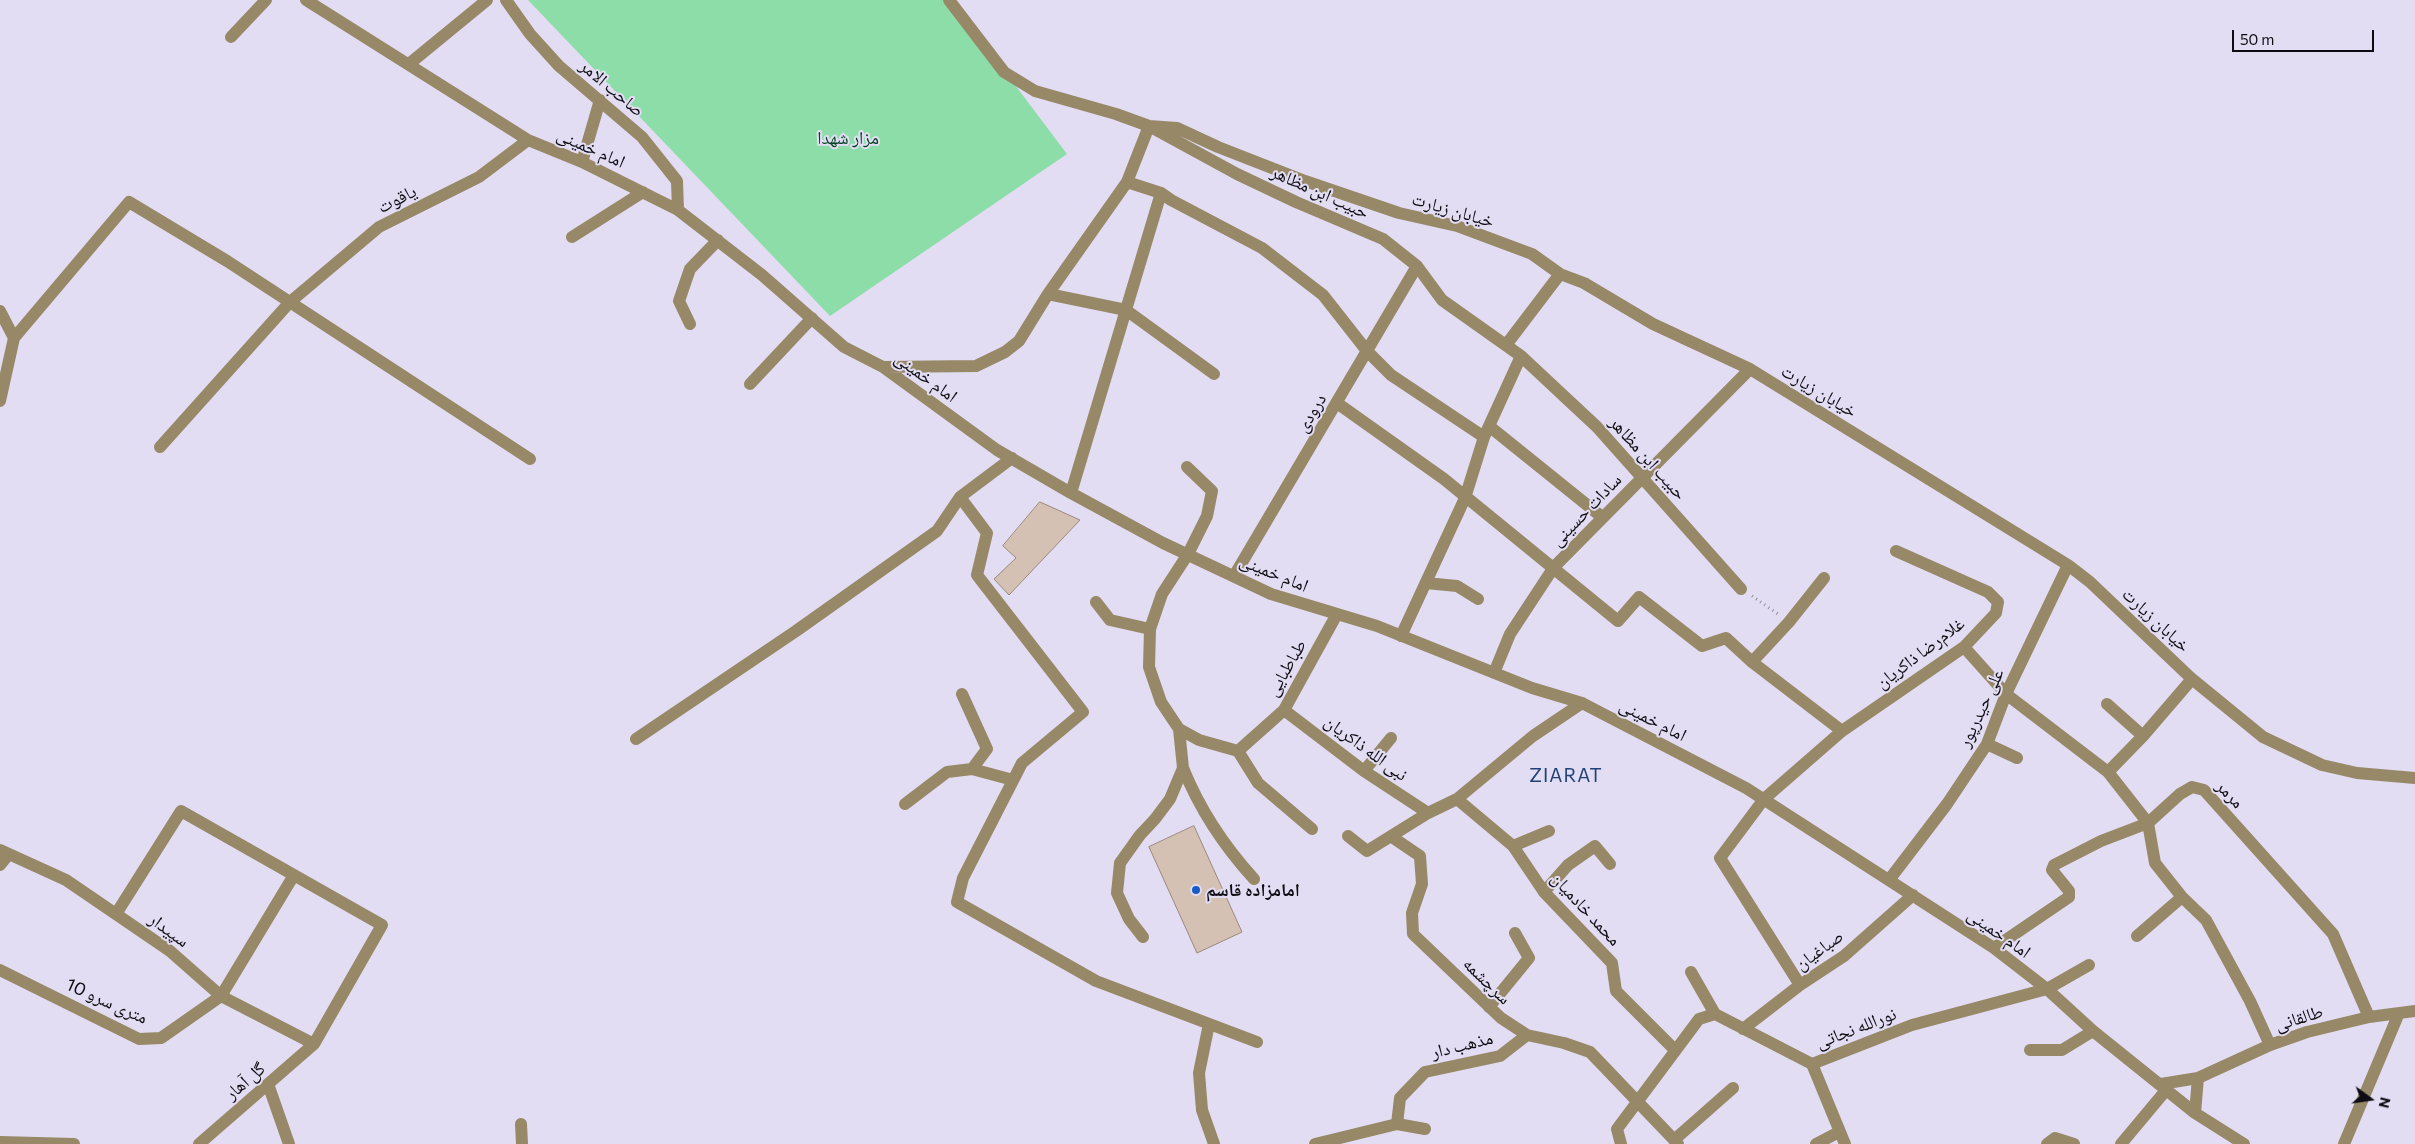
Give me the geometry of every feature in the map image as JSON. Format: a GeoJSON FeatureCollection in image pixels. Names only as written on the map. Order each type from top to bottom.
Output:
{"type":"FeatureCollection","features":[{"type":"Feature","properties":{"kind":"street"},"geometry":{"type":"LineString","coordinates":[[231,37],[266,0]]}},
{"type":"Feature","properties":{"kind":"street","name":"امام خمینی"},"geometry":{"type":"LineString","coordinates":[[306,0],[528,140],[582,162],[678,210],[762,275],[844,347],[884,367],[1012,458],[1071,493],[1188,554],[1272,594],[1401,636],[1532,688],[1582,703],[1746,788],[1994,948],[2047,989],[2093,1031],[2208,1123],[2244,1144]]}},
{"type":"Feature","properties":{"kind":"street"},"geometry":{"type":"LineString","coordinates":[[409,64],[487,0]]}},
{"type":"Feature","properties":{"kind":"street","name":"صاحب الامر"},"geometry":{"type":"LineString","coordinates":[[506,0],[530,34],[559,66],[642,136],[677,181],[678,210]]}},
{"type":"Feature","properties":{"kind":"street"},"geometry":{"type":"LineString","coordinates":[[884,367],[976,366],[1005,352],[1019,342],[1048,294],[1128,182],[1149,126],[1116,114],[1036,91],[1004,72],[949,0]]}},
{"type":"Feature","properties":{"kind":"street"},"geometry":{"type":"LineString","coordinates":[[582,162],[600,100]]}},
{"type":"Feature","properties":{"kind":"street","name":"حبیب ابن مظاهر"},"geometry":{"type":"LineString","coordinates":[[1149,126],[1271,190],[1383,239],[1417,266],[1442,300],[1521,356],[1597,427],[1741,589]]}},
{"type":"Feature","properties":{"kind":"street","name":"خیابان زیارت"},"geometry":{"type":"LineString","coordinates":[[1149,126],[1177,128],[1218,148],[1305,181],[1399,213],[1457,226],[1532,254],[1560,274],[1584,284],[1653,324],[1750,369],[2068,565],[2090,582],[2192,679],[2263,737],[2322,764],[2357,773],[2415,778]]}},
{"type":"Feature","properties":{"kind":"street","name":"یاقوت"},"geometry":{"type":"LineString","coordinates":[[160,447],[290,302],[379,227],[479,177],[528,140]]}},
{"type":"Feature","properties":{"kind":"street"},"geometry":{"type":"LineString","coordinates":[[1128,182],[1161,193],[1262,248],[1322,295],[1367,351],[1391,375],[1486,432],[1602,517]]}},
{"type":"Feature","properties":{"kind":"street"},"geometry":{"type":"LineString","coordinates":[[572,236],[643,192]]}},
{"type":"Feature","properties":{"kind":"street"},"geometry":{"type":"LineString","coordinates":[[1071,493],[1161,193]]}},
{"type":"Feature","properties":{"kind":"street"},"geometry":{"type":"LineString","coordinates":[[0,401],[14,338],[129,202],[290,302],[530,459]]}},
{"type":"Feature","properties":{"kind":"street"},"geometry":{"type":"LineString","coordinates":[[690,324],[679,301],[690,269],[718,240]]}},
{"type":"Feature","properties":{"kind":"street","name":"درودی"},"geometry":{"type":"LineString","coordinates":[[1234,576],[1417,266]]}},
{"type":"Feature","properties":{"kind":"street"},"geometry":{"type":"LineString","coordinates":[[1506,345],[1560,274]]}},
{"type":"Feature","properties":{"kind":"street"},"geometry":{"type":"LineString","coordinates":[[1048,294],[1126,310],[1214,374]]}},
{"type":"Feature","properties":{"kind":"street"},"geometry":{"type":"LineString","coordinates":[[0,310],[14,338]]}},
{"type":"Feature","properties":{"kind":"street"},"geometry":{"type":"LineString","coordinates":[[750,384],[812,318]]}},
{"type":"Feature","properties":{"kind":"street"},"geometry":{"type":"LineString","coordinates":[[1401,636],[1466,498],[1486,432],[1521,356]]}},
{"type":"Feature","properties":{"kind":"street","name":"سادات حسینی"},"geometry":{"type":"LineString","coordinates":[[1494,673],[1510,634],[1554,568],[1602,517],[1750,369]]}},
{"type":"Feature","properties":{"kind":"street"},"geometry":{"type":"LineString","coordinates":[[1337,403],[1436,474],[1618,621],[1639,598],[1702,646],[1726,638],[1752,662],[1842,731]]}},
{"type":"Feature","properties":{"kind":"street"},"geometry":{"type":"LineString","coordinates":[[636,739],[796,631],[936,531],[960,497],[1012,458]]}},
{"type":"Feature","properties":{"kind":"street"},"geometry":{"type":"LineString","coordinates":[[1187,467],[1212,491],[1207,516],[1188,554],[1162,594],[1150,629],[1148,667],[1161,702],[1179,729],[1199,740],[1238,751],[1258,783],[1312,829]]}},
{"type":"Feature","properties":{"kind":"street"},"geometry":{"type":"LineString","coordinates":[[960,497],[987,533],[977,575],[1082,712],[1022,764],[963,878],[957,902],[1096,981],[1257,1042]]}},
{"type":"Feature","properties":{"kind":"street","name":"غلام‌رضا ذاکریان"},"geometry":{"type":"LineString","coordinates":[[1800,985],[1720,858],[1764,799],[1842,731],[1964,647],[1996,613],[1998,602],[1988,592],[1896,551]]}},
{"type":"Feature","properties":{"kind":"street","name":"علی حیدرپور"},"geometry":{"type":"LineString","coordinates":[[1889,880],[1947,804],[1987,744],[2006,694],[2068,565]]}},
{"type":"Feature","properties":{"kind":"street"},"geometry":{"type":"LineString","coordinates":[[1752,662],[1789,622],[1824,578]]}},
{"type":"Feature","properties":{"kind":"street"},"geometry":{"type":"LineString","coordinates":[[1426,583],[1457,586],[1478,599]]}},
{"type":"Feature","properties":{"kind":"street"},"geometry":{"type":"LineString","coordinates":[[1096,602],[1110,620],[1150,629]]}},
{"type":"Feature","properties":{"kind":"street","name":"طباطبایی"},"geometry":{"type":"LineString","coordinates":[[1238,751],[1284,710],[1337,614]]}},
{"type":"Feature","properties":{"kind":"street"},"geometry":{"type":"LineString","coordinates":[[1964,647],[2006,694],[2108,772],[2148,823],[2155,863],[2182,896],[2206,920],[2250,1001],[2270,1045]]}},
{"type":"Feature","properties":{"kind":"street"},"geometry":{"type":"LineString","coordinates":[[2108,772],[2143,736],[2192,679]]}},
{"type":"Feature","properties":{"kind":"street"},"geometry":{"type":"LineString","coordinates":[[962,694],[987,749],[972,769]]}},
{"type":"Feature","properties":{"kind":"street"},"geometry":{"type":"LineString","coordinates":[[1348,836],[1367,851],[1392,837],[1428,813],[1457,799],[1533,736],[1582,703]]}},
{"type":"Feature","properties":{"kind":"street"},"geometry":{"type":"LineString","coordinates":[[2107,704],[2143,736]]}},
{"type":"Feature","properties":{"kind":"street","name":"نبی الله ذاکریان"},"geometry":{"type":"LineString","coordinates":[[1284,710],[1364,771],[1428,813]]}},
{"type":"Feature","properties":{"kind":"street"},"geometry":{"type":"LineString","coordinates":[[1179,729],[1183,768],[1199,806],[1231,854],[1254,879]]}},
{"type":"Feature","properties":{"kind":"street"},"geometry":{"type":"LineString","coordinates":[[1364,771],[1391,738]]}},
{"type":"Feature","properties":{"kind":"street"},"geometry":{"type":"LineString","coordinates":[[1987,744],[2017,758]]}},
{"type":"Feature","properties":{"kind":"street"},"geometry":{"type":"LineString","coordinates":[[1143,937],[1129,919],[1117,893],[1120,863],[1140,834],[1155,820],[1170,799],[1183,768]]}},
{"type":"Feature","properties":{"kind":"street"},"geometry":{"type":"LineString","coordinates":[[905,804],[947,772],[972,769],[1013,780]]}},
{"type":"Feature","properties":{"kind":"street","name":"مرمر"},"geometry":{"type":"LineString","coordinates":[[1994,948],[2069,897],[2069,891],[2052,870],[2054,865],[2101,841],[2148,823],[2180,794],[2192,786],[2204,790],[2333,934],[2369,1018]]}},
{"type":"Feature","properties":{"kind":"street","name":"محمد خادمیان"},"geometry":{"type":"LineString","coordinates":[[1457,799],[1512,846],[1544,892],[1612,963],[1616,991],[1675,1050]]}},
{"type":"Feature","properties":{"kind":"street"},"geometry":{"type":"LineString","coordinates":[[116,914],[181,811],[294,875],[221,996]]}},
{"type":"Feature","properties":{"kind":"street"},"geometry":{"type":"LineString","coordinates":[[1512,846],[1549,831]]}},
{"type":"Feature","properties":{"kind":"street","name":"سرچشمه"},"geometry":{"type":"LineString","coordinates":[[1392,837],[1420,856],[1422,884],[1412,913],[1413,934],[1501,1018],[1527,1035],[1564,1042],[1590,1052],[1676,1142]]}},
{"type":"Feature","properties":{"kind":"street"},"geometry":{"type":"LineString","coordinates":[[1544,892],[1568,865],[1595,846],[1610,864]]}},
{"type":"Feature","properties":{"kind":"street"},"geometry":{"type":"LineString","coordinates":[[0,865],[4,852]]}},
{"type":"Feature","properties":{"kind":"street","name":"سپیدار"},"geometry":{"type":"LineString","coordinates":[[4,852],[66,880],[170,951],[221,996],[314,1044]]}},
{"type":"Feature","properties":{"kind":"street","name":"گل آهار"},"geometry":{"type":"LineString","coordinates":[[198,1144],[314,1044],[382,925],[294,875]]}},
{"type":"Feature","properties":{"kind":"street","name":"صباغیان"},"geometry":{"type":"LineString","coordinates":[[1743,1029],[1800,985],[1844,956],[1912,895]]}},
{"type":"Feature","properties":{"kind":"street"},"geometry":{"type":"LineString","coordinates":[[2137,936],[2182,896]]}},
{"type":"Feature","properties":{"kind":"street"},"geometry":{"type":"LineString","coordinates":[[1489,1007],[1529,958],[1515,933]]}},
{"type":"Feature","properties":{"kind":"street","name":"نورالله نجاتی"},"geometry":{"type":"LineString","coordinates":[[1715,1014],[1812,1064],[1912,1025],[2047,989],[2089,965]]}},
{"type":"Feature","properties":{"kind":"street","name":"10 متری سرو"},"geometry":{"type":"LineString","coordinates":[[0,970],[139,1039],[161,1038],[221,996]]}},
{"type":"Feature","properties":{"kind":"street"},"geometry":{"type":"LineString","coordinates":[[1620,1144],[1617,1129],[1636,1102],[1699,1019],[1715,1014],[1691,972]]}},
{"type":"Feature","properties":{"kind":"street","name":"طالقانی"},"geometry":{"type":"LineString","coordinates":[[2164,1087],[2198,1078],[2270,1045],[2307,1032],[2369,1018],[2415,1011]]}},
{"type":"Feature","properties":{"kind":"street"},"geometry":{"type":"LineString","coordinates":[[2344,1144],[2399,1013]]}},
{"type":"Feature","properties":{"kind":"street"},"geometry":{"type":"LineString","coordinates":[[1209,1024],[1199,1073],[1202,1110],[1214,1144]]}},
{"type":"Feature","properties":{"kind":"street"},"geometry":{"type":"LineString","coordinates":[[2030,1050],[2062,1050],[2093,1031]]}},
{"type":"Feature","properties":{"kind":"street","name":"مذهب دار"},"geometry":{"type":"LineString","coordinates":[[1397,1124],[1400,1098],[1425,1072],[1500,1056],[1527,1035]]}},
{"type":"Feature","properties":{"kind":"street"},"geometry":{"type":"LineString","coordinates":[[1812,1064],[1846,1144]]}},
{"type":"Feature","properties":{"kind":"street"},"geometry":{"type":"LineString","coordinates":[[2195,1112],[2198,1078]]}},
{"type":"Feature","properties":{"kind":"street"},"geometry":{"type":"LineString","coordinates":[[268,1084],[288,1144]]}},
{"type":"Feature","properties":{"kind":"street"},"geometry":{"type":"LineString","coordinates":[[2121,1144],[2164,1087]]}},
{"type":"Feature","properties":{"kind":"street"},"geometry":{"type":"LineString","coordinates":[[1676,1142],[1733,1088]]}},
{"type":"Feature","properties":{"kind":"street"},"geometry":{"type":"LineString","coordinates":[[2208,1123],[2225,1144]]}},
{"type":"Feature","properties":{"kind":"street"},"geometry":{"type":"LineString","coordinates":[[521,1124],[522,1144]]}},
{"type":"Feature","properties":{"kind":"street"},"geometry":{"type":"LineString","coordinates":[[1315,1144],[1397,1124],[1425,1129]]}},
{"type":"Feature","properties":{"kind":"street"},"geometry":{"type":"LineString","coordinates":[[1816,1144],[1840,1132]]}},
{"type":"Feature","properties":{"kind":"street"},"geometry":{"type":"LineString","coordinates":[[2047,1144],[2055,1138],[2074,1144]]}},
{"type":"Feature","properties":{"kind":"street"},"geometry":{"type":"LineString","coordinates":[[0,1142],[74,1144]]}},
{"type":"Feature","properties":{"kind":"path"},"geometry":{"type":"LineString","coordinates":[[1741,589],[1789,622]]}},
{"type":"Feature","properties":{"kind":"green space","name":"مزار شهدا"},"geometry":{"type":"Polygon","coordinates":[[[528,0],[951,0],[1067,154],[830,316],[528,0]]]}},
{"type":"Feature","properties":{"kind":"building"},"geometry":{"type":"Polygon","coordinates":[[[1040,502],[1080,520],[1009,595],[994,579],[1016,558],[1003,546],[1040,502]]]}},
{"type":"Feature","properties":{"kind":"building","name":"امامزاده قاسم"},"geometry":{"type":"Polygon","coordinates":[[[1194,826],[1242,932],[1197,953],[1149,847],[1194,826]]]}},
{"type":"Feature","properties":{"kind":"place","name":"امامزاده قاسم"},"geometry":{"type":"Point","coordinates":[1196,890]}},
{"type":"Feature","properties":{"kind":"district","name":"ZIARAT"},"geometry":{"type":"Point","coordinates":[1566,776]}}]}
